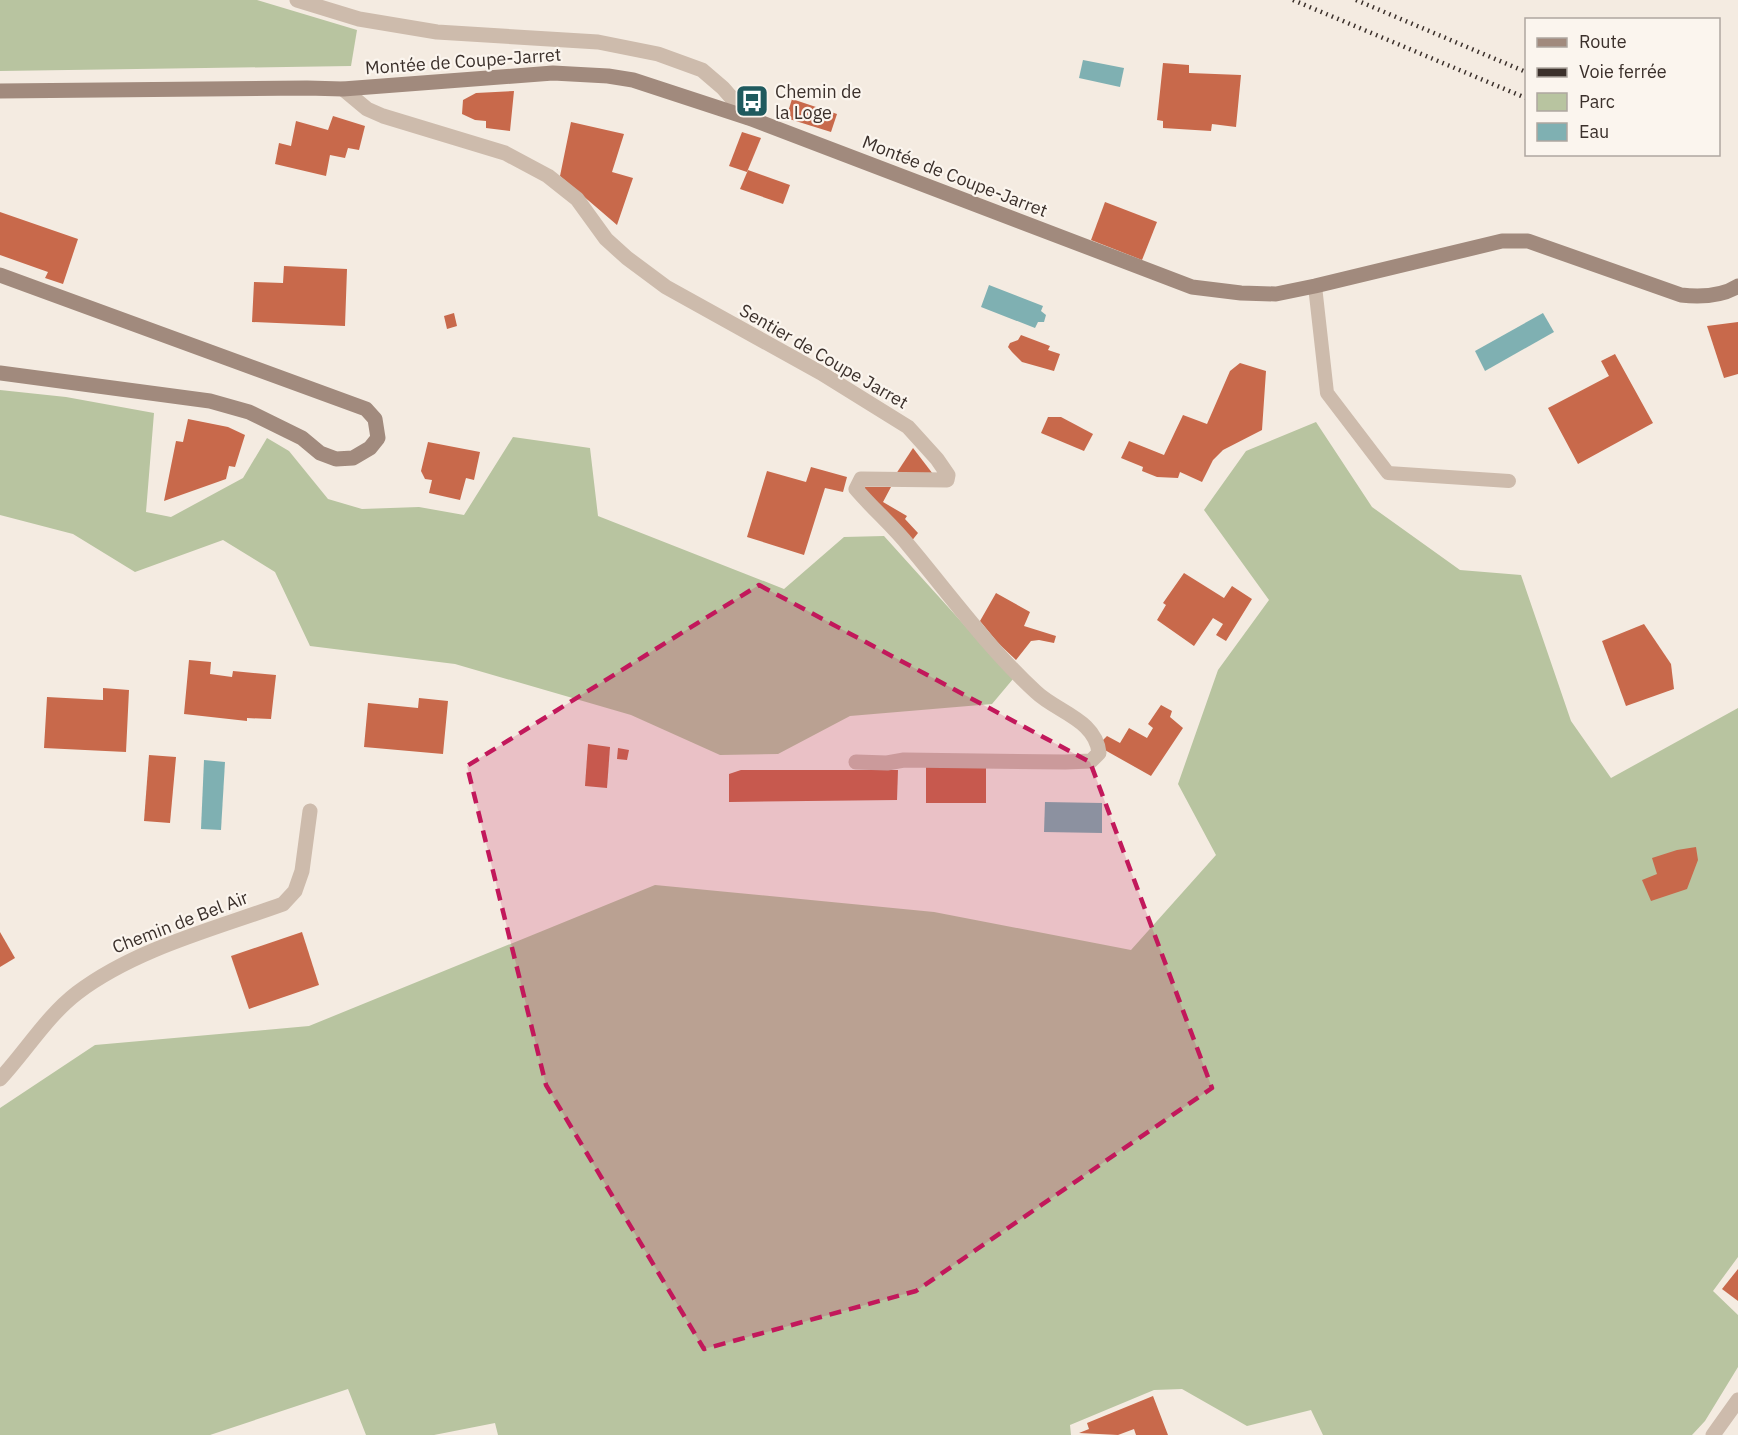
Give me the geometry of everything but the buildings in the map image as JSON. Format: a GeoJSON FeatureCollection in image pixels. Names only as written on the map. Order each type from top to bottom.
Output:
{"type":"FeatureCollection","features":[{"type":"Feature","properties":{"kind":"main road","name":"Montée de Coupe-Jarret"},"geometry":{"type":"LineString","coordinates":[[0,92],[343,89],[506,75],[581,74],[633,80],[748,118],[1192,287],[1241,293],[1276,294],[1502,241],[1528,241],[1681,295],[1700,297],[1719,294],[1738,286]]}},
{"type":"Feature","properties":{"kind":"main road"},"geometry":{"type":"LineString","coordinates":[[0,275],[366,409],[375,419],[378,438],[370,448],[353,458],[336,459],[320,453],[302,438],[249,412],[210,400],[0,373]]}},
{"type":"Feature","properties":{"kind":"street"},"geometry":{"type":"LineString","coordinates":[[297,0],[359,19],[437,32],[598,42],[657,54],[702,70],[723,88],[748,118]]}},
{"type":"Feature","properties":{"kind":"street","name":"Sentier de Coupe Jarret"},"geometry":{"type":"LineString","coordinates":[[343,89],[368,109],[382,116],[506,153],[548,176],[577,199],[606,239],[666,287],[821,374],[908,427],[937,459],[948,475],[947,480],[861,479],[856,489],[906,542],[992,646],[1037,693],[1094,732],[1099,753],[1091,761],[1065,762],[904,760],[887,763],[856,762]]}},
{"type":"Feature","properties":{"kind":"street","name":"Chemin de Bel Air"},"geometry":{"type":"LineString","coordinates":[[0,1078],[75,994],[109,971],[170,945],[282,904],[295,891],[302,871],[310,811]]}},
{"type":"Feature","properties":{"kind":"street"},"geometry":{"type":"LineString","coordinates":[[1713,1435],[1738,1400]]}},
{"type":"Feature","properties":{"kind":"lane"},"geometry":{"type":"LineString","coordinates":[[1315,286],[1327,393],[1388,473],[1509,481]]}},
{"type":"Feature","properties":{"kind":"highlighted area"},"geometry":{"type":"Polygon","coordinates":[[[759,585],[1090,762],[1212,1088],[916,1291],[704,1349],[546,1085],[467,766],[759,585]]]}},
{"type":"Feature","properties":{"kind":"green space"},"geometry":{"type":"Polygon","coordinates":[[[0,0],[257,0],[357,30],[351,66],[0,71],[0,0]]]}},
{"type":"Feature","properties":{"kind":"green space"},"geometry":{"type":"Polygon","coordinates":[[[0,390],[66,397],[154,413],[146,512],[171,517],[243,478],[267,438],[289,451],[328,499],[362,509],[419,507],[464,515],[513,437],[590,448],[598,516],[784,589],[844,537],[884,536],[1013,679],[992,704],[850,716],[778,754],[720,755],[631,715],[455,664],[310,646],[275,572],[223,540],[135,572],[73,534],[0,515],[0,390]]]}},
{"type":"Feature","properties":{"kind":"green space"},"geometry":{"type":"Polygon","coordinates":[[[1316,422],[1372,507],[1460,570],[1521,575],[1571,721],[1611,778],[1738,708],[1738,1257],[1713,1291],[1738,1315],[1738,1367],[1705,1421],[1692,1435],[1323,1435],[1311,1410],[1247,1426],[1182,1389],[1154,1390],[1070,1425],[1071,1435],[498,1435],[495,1423],[434,1435],[366,1435],[348,1389],[210,1435],[0,1435],[0,1108],[95,1045],[309,1026],[655,885],[934,912],[1131,950],[1216,855],[1178,784],[1218,670],[1269,600],[1204,510],[1246,451],[1316,422]]]}},
{"type":"Feature","properties":{"kind":"water"},"geometry":{"type":"Polygon","coordinates":[[[1083,60],[1124,68],[1120,87],[1079,78],[1083,60]]]}},
{"type":"Feature","properties":{"kind":"water"},"geometry":{"type":"Polygon","coordinates":[[[989,285],[1043,306],[1041,311],[1046,315],[1044,322],[1038,322],[1035,328],[981,307],[989,285]]]}},
{"type":"Feature","properties":{"kind":"water"},"geometry":{"type":"Polygon","coordinates":[[[1543,313],[1554,332],[1485,371],[1475,351],[1543,313]]]}},
{"type":"Feature","properties":{"kind":"water"},"geometry":{"type":"Polygon","coordinates":[[[204,760],[225,762],[221,830],[201,829],[204,760]]]}},
{"type":"Feature","properties":{"kind":"water"},"geometry":{"type":"Polygon","coordinates":[[[1045,802],[1102,803],[1102,833],[1044,832],[1045,802]]]}},
{"type":"Feature","properties":{"kind":"railway"},"geometry":{"type":"LineString","coordinates":[[1293,0],[1525,98]]}},
{"type":"Feature","properties":{"kind":"railway"},"geometry":{"type":"LineString","coordinates":[[1356,0],[1525,72]]}},
{"type":"Feature","properties":{"kind":"place","name":"Chemin de la Loge"},"geometry":{"type":"Point","coordinates":[752,101]}}]}
